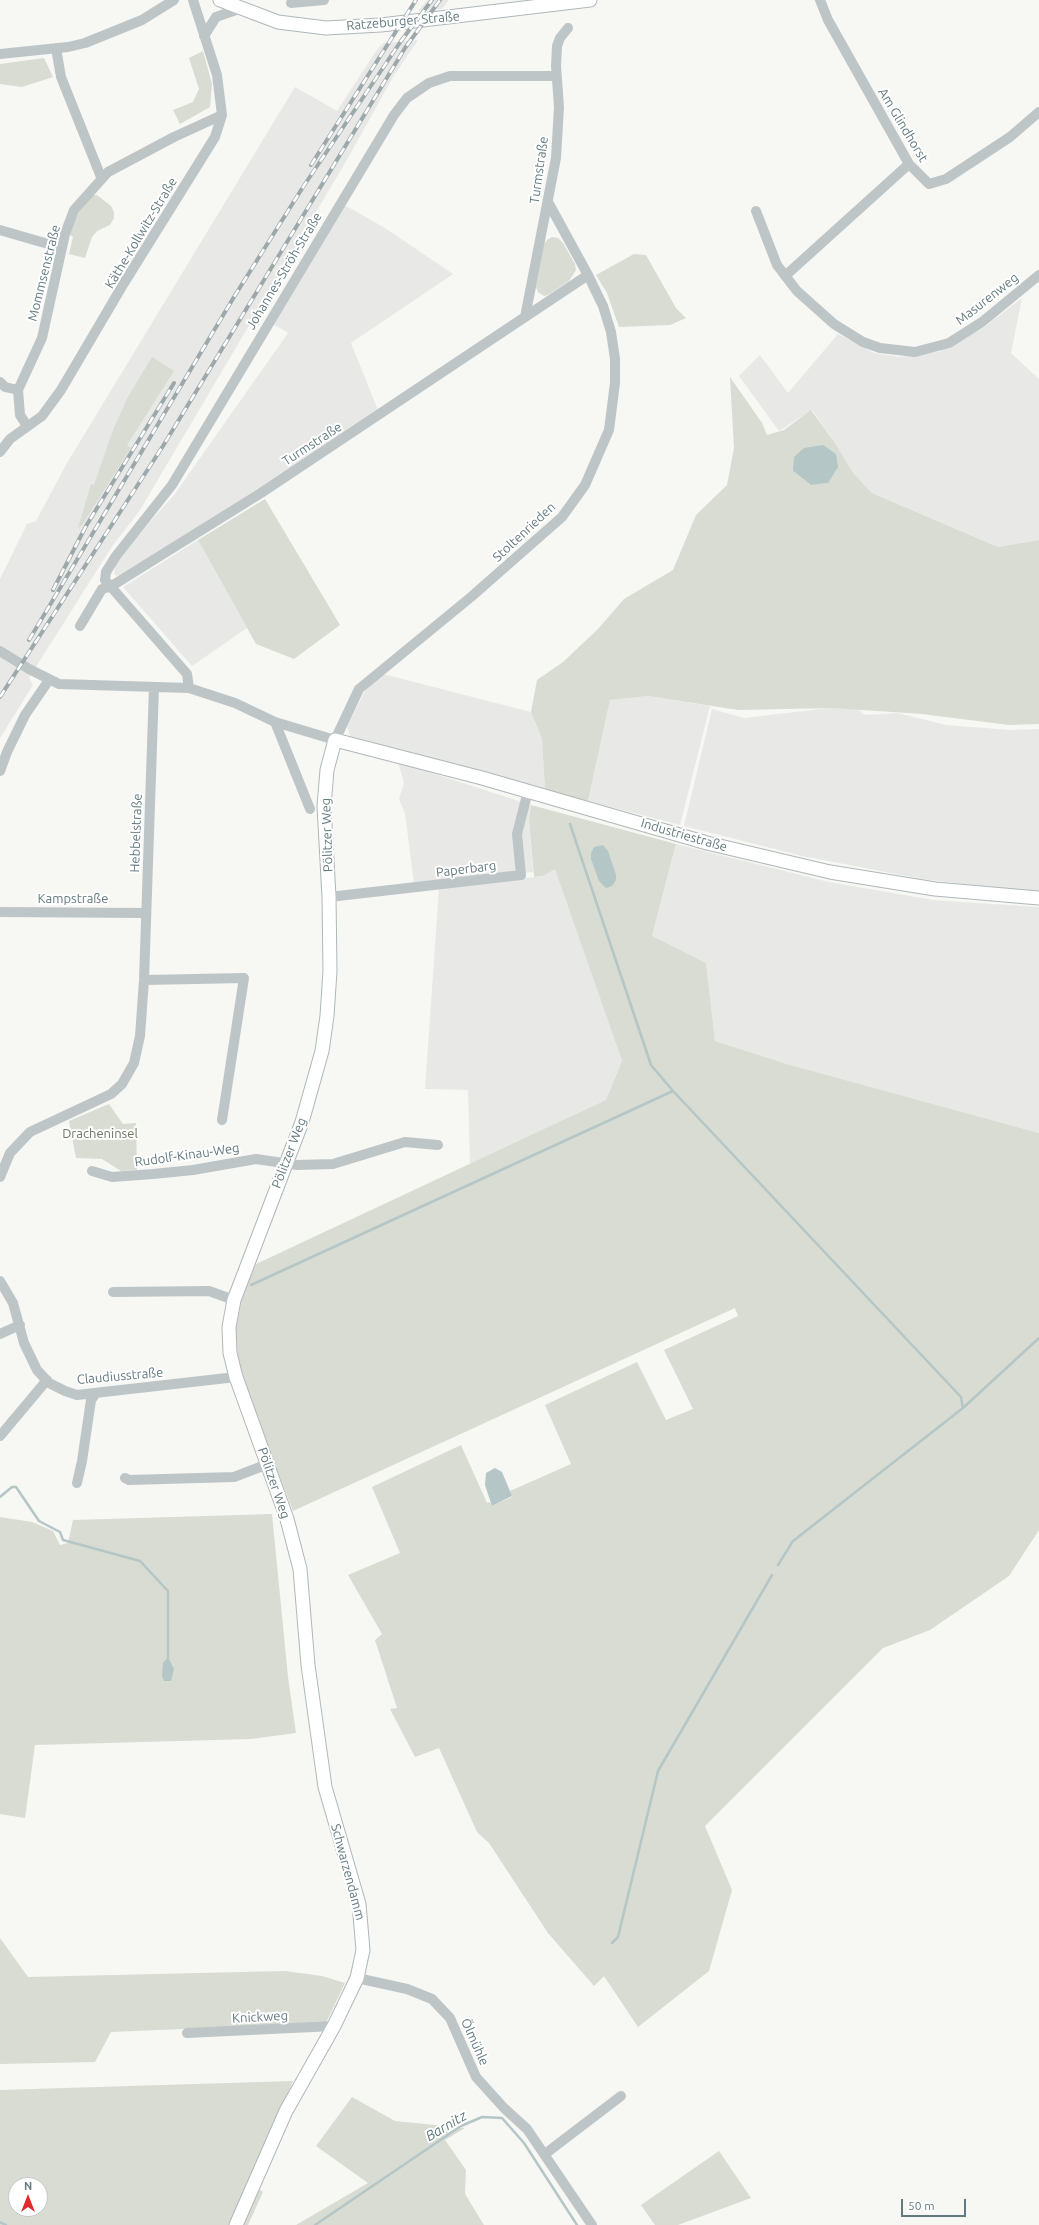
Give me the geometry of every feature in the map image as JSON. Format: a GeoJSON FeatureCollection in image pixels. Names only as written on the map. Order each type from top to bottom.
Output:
{"type":"FeatureCollection","features":[{"type":"Feature","properties":{"kind":"main road","name":"Ratzeburger Straße"},"geometry":{"type":"LineString","coordinates":[[220,0],[239,9],[278,22],[326,28],[381,25],[590,0]]}},
{"type":"Feature","properties":{"kind":"main road","name":"Industriestraße"},"geometry":{"type":"LineString","coordinates":[[335,740],[528,791],[707,843],[830,872],[935,889],[1039,898]]}},
{"type":"Feature","properties":{"kind":"main road","name":"Pölitzer Weg"},"geometry":{"type":"LineString","coordinates":[[304,1612],[300,1568],[287,1520],[236,1377],[230,1353],[229,1327],[234,1300],[304,1115],[322,1051],[327,1016],[330,971],[329,897],[324,806],[328,770],[335,740]]}},
{"type":"Feature","properties":{"kind":"main road","name":"Schwarzendamm"},"geometry":{"type":"LineString","coordinates":[[236,2225],[286,2111],[334,2026],[357,1978],[363,1950],[360,1904],[325,1787],[308,1665],[304,1612]]}},
{"type":"Feature","properties":{"kind":"street"},"geometry":{"type":"LineString","coordinates":[[0,54],[56,48],[85,43],[142,20],[174,0]]}},
{"type":"Feature","properties":{"kind":"street","name":"Käthe-Kollwitz-Straße"},"geometry":{"type":"LineString","coordinates":[[27,426],[42,416],[61,390],[124,283],[215,137],[222,115],[217,74],[193,0]]}},
{"type":"Feature","properties":{"kind":"street"},"geometry":{"type":"LineString","coordinates":[[291,3],[324,0]]}},
{"type":"Feature","properties":{"kind":"street","name":"Am Glindhorst"},"geometry":{"type":"LineString","coordinates":[[820,0],[828,20],[909,164],[923,180],[929,184],[934,184],[946,178],[1010,137],[1039,112]]}},
{"type":"Feature","properties":{"kind":"street"},"geometry":{"type":"LineString","coordinates":[[204,36],[216,17],[239,9]]}},
{"type":"Feature","properties":{"kind":"street","name":"Turmstraße"},"geometry":{"type":"LineString","coordinates":[[525,317],[556,158],[558,127],[556,76],[557,46],[560,38],[568,28]]}},
{"type":"Feature","properties":{"kind":"street"},"geometry":{"type":"LineString","coordinates":[[56,48],[61,77],[102,177]]}},
{"type":"Feature","properties":{"kind":"street","name":"Johannes-Ströh-Straße"},"geometry":{"type":"LineString","coordinates":[[110,587],[105,580],[106,572],[116,556],[172,485],[394,115],[407,98],[429,83],[450,76],[556,76]]}},
{"type":"Feature","properties":{"kind":"street","name":"Mommsenstraße"},"geometry":{"type":"LineString","coordinates":[[27,426],[20,415],[18,390],[42,338],[62,248],[74,210],[108,172],[137,155],[222,115]]}},
{"type":"Feature","properties":{"kind":"street"},"geometry":{"type":"LineString","coordinates":[[786,276],[909,164]]}},
{"type":"Feature","properties":{"kind":"street","name":"Stoltenrieden"},"geometry":{"type":"LineString","coordinates":[[335,740],[359,689],[471,597],[562,517],[585,485],[609,430],[615,383],[615,360],[611,332],[603,306],[588,275],[548,202]]}},
{"type":"Feature","properties":{"kind":"street","name":"Masurenweg"},"geometry":{"type":"LineString","coordinates":[[756,211],[777,265],[810,304],[850,335],[880,348],[914,352],[939,346],[970,331],[998,310],[1039,275]]}},
{"type":"Feature","properties":{"kind":"street"},"geometry":{"type":"LineString","coordinates":[[0,230],[62,248]]}},
{"type":"Feature","properties":{"kind":"street","name":"Turmstraße"},"geometry":{"type":"LineString","coordinates":[[80,626],[102,589],[110,587],[267,489],[588,275]]}},
{"type":"Feature","properties":{"kind":"street"},"geometry":{"type":"LineString","coordinates":[[0,382],[5,387],[18,390]]}},
{"type":"Feature","properties":{"kind":"street"},"geometry":{"type":"LineString","coordinates":[[0,452],[5,440],[27,426]]}},
{"type":"Feature","properties":{"kind":"street"},"geometry":{"type":"LineString","coordinates":[[110,587],[187,674],[189,688]]}},
{"type":"Feature","properties":{"kind":"street"},"geometry":{"type":"LineString","coordinates":[[0,651],[29,669],[59,684],[189,688],[234,703],[275,722],[335,740]]}},
{"type":"Feature","properties":{"kind":"street"},"geometry":{"type":"LineString","coordinates":[[0,771],[6,752],[24,715],[49,680]]}},
{"type":"Feature","properties":{"kind":"street","name":"Hebbelstraße"},"geometry":{"type":"LineString","coordinates":[[0,1177],[10,1153],[30,1132],[77,1109],[98,1102],[111,1094],[128,1075],[134,1063],[140,1036],[144,980],[154,687]]}},
{"type":"Feature","properties":{"kind":"street","name":"Pölitzer Weg"},"geometry":{"type":"LineString","coordinates":[[275,722],[310,809]]}},
{"type":"Feature","properties":{"kind":"street","name":"Paperbarg"},"geometry":{"type":"LineString","coordinates":[[329,897],[521,875],[517,834],[528,791]]}},
{"type":"Feature","properties":{"kind":"street","name":"Kampstraße"},"geometry":{"type":"LineString","coordinates":[[0,912],[146,913]]}},
{"type":"Feature","properties":{"kind":"street"},"geometry":{"type":"LineString","coordinates":[[144,980],[244,978],[222,1120]]}},
{"type":"Feature","properties":{"kind":"street","name":"Rudolf-Kinau-Weg"},"geometry":{"type":"LineString","coordinates":[[92,1172],[112,1177],[193,1170],[256,1159],[286,1162],[297,1165],[333,1164],[405,1142],[438,1145]]}},
{"type":"Feature","properties":{"kind":"street","name":"Claudiusstraße"},"geometry":{"type":"LineString","coordinates":[[0,1280],[13,1303],[24,1343],[37,1370],[47,1380],[65,1391],[77,1395],[236,1377]]}},
{"type":"Feature","properties":{"kind":"street"},"geometry":{"type":"LineString","coordinates":[[113,1292],[209,1291],[234,1300]]}},
{"type":"Feature","properties":{"kind":"street"},"geometry":{"type":"LineString","coordinates":[[0,1334],[20,1325]]}},
{"type":"Feature","properties":{"kind":"street"},"geometry":{"type":"LineString","coordinates":[[0,1436],[47,1380]]}},
{"type":"Feature","properties":{"kind":"street"},"geometry":{"type":"LineString","coordinates":[[77,1483],[82,1461],[91,1400],[96,1393]]}},
{"type":"Feature","properties":{"kind":"street"},"geometry":{"type":"LineString","coordinates":[[125,1478],[129,1480],[234,1477],[268,1464]]}},
{"type":"Feature","properties":{"kind":"street","name":"Ölmühle"},"geometry":{"type":"LineString","coordinates":[[357,1978],[407,1989],[432,1999],[450,2018],[476,2077],[504,2108],[527,2129],[592,2225]]}},
{"type":"Feature","properties":{"kind":"street","name":"Knickweg"},"geometry":{"type":"LineString","coordinates":[[187,2033],[334,2026]]}},
{"type":"Feature","properties":{"kind":"street"},"geometry":{"type":"LineString","coordinates":[[545,2154],[621,2096]]}},
{"type":"Feature","properties":{"kind":"shaded area"},"geometry":{"type":"Polygon","coordinates":[[[427,0],[449,0],[442,9],[418,11],[427,0]]]}},
{"type":"Feature","properties":{"kind":"shaded area"},"geometry":{"type":"Polygon","coordinates":[[[418,40],[393,77],[348,158],[140,510],[111,548],[29,678],[33,685],[0,738],[0,579],[27,524],[36,521],[67,463],[295,87],[337,111],[376,51],[383,43],[418,40]]]}},
{"type":"Feature","properties":{"kind":"shaded area"},"geometry":{"type":"Polygon","coordinates":[[[341,203],[385,228],[453,274],[351,343],[380,415],[258,489],[120,576],[115,575],[116,560],[174,495],[288,333],[273,324],[341,203]]]}},
{"type":"Feature","properties":{"kind":"shaded area"},"geometry":{"type":"Polygon","coordinates":[[[1022,298],[1011,353],[1039,379],[1039,540],[998,547],[872,493],[854,474],[812,410],[779,431],[739,376],[760,355],[788,393],[838,334],[874,353],[900,357],[938,352],[983,328],[1022,298]]]}},
{"type":"Feature","properties":{"kind":"shaded area"},"geometry":{"type":"Polygon","coordinates":[[[823,445],[836,454],[838,467],[828,483],[811,485],[793,471],[794,457],[804,448],[823,445]]]}},
{"type":"Feature","properties":{"kind":"shaded area"},"geometry":{"type":"Polygon","coordinates":[[[198,540],[247,628],[192,666],[123,587],[198,540]]]}},
{"type":"Feature","properties":{"kind":"shaded area"},"geometry":{"type":"Polygon","coordinates":[[[383,674],[531,712],[542,739],[545,790],[350,736],[347,726],[365,691],[383,674]]]}},
{"type":"Feature","properties":{"kind":"shaded area"},"geometry":{"type":"Polygon","coordinates":[[[648,696],[710,706],[680,825],[588,801],[610,700],[648,696]]]}},
{"type":"Feature","properties":{"kind":"shaded area"},"geometry":{"type":"Polygon","coordinates":[[[854,705],[864,715],[897,713],[946,725],[1011,730],[1039,729],[1039,891],[1007,889],[922,879],[802,856],[684,826],[712,709],[744,718],[854,705]]]}},
{"type":"Feature","properties":{"kind":"shaded area"},"geometry":{"type":"Polygon","coordinates":[[[398,762],[531,805],[529,819],[533,872],[414,884],[405,813],[399,799],[404,783],[398,762]]]}},
{"type":"Feature","properties":{"kind":"shaded area"},"geometry":{"type":"Polygon","coordinates":[[[676,844],[829,882],[933,900],[1039,907],[1039,1133],[787,1064],[715,1041],[706,963],[652,937],[676,844]]]}},
{"type":"Feature","properties":{"kind":"shaded area"},"geometry":{"type":"Polygon","coordinates":[[[603,845],[608,851],[616,875],[616,880],[612,886],[606,888],[599,881],[591,859],[591,853],[594,847],[603,845]]]}},
{"type":"Feature","properties":{"kind":"shaded area"},"geometry":{"type":"Polygon","coordinates":[[[555,868],[622,1061],[606,1100],[470,1165],[468,1090],[425,1089],[439,888],[543,876],[555,868]]]}},
{"type":"Feature","properties":{"kind":"shaded area"},"geometry":{"type":"Polygon","coordinates":[[[495,1468],[502,1472],[512,1496],[492,1506],[485,1485],[486,1473],[495,1468]]]}},
{"type":"Feature","properties":{"kind":"shaded area"},"geometry":{"type":"Polygon","coordinates":[[[168,1657],[174,1669],[171,1681],[164,1681],[162,1676],[163,1663],[168,1657]]]}},
{"type":"Feature","properties":{"kind":"green space"},"geometry":{"type":"Polygon","coordinates":[[[203,51],[212,84],[210,107],[180,124],[173,110],[193,102],[199,89],[189,58],[203,51]]]}},
{"type":"Feature","properties":{"kind":"green space"},"geometry":{"type":"Polygon","coordinates":[[[44,58],[53,77],[22,87],[0,84],[0,64],[44,58]]]}},
{"type":"Feature","properties":{"kind":"green space"},"geometry":{"type":"Polygon","coordinates":[[[92,195],[97,195],[111,206],[114,212],[114,218],[110,225],[97,231],[92,237],[85,258],[69,254],[73,237],[69,234],[79,212],[92,195]]]}},
{"type":"Feature","properties":{"kind":"green space"},"geometry":{"type":"Polygon","coordinates":[[[552,237],[558,238],[563,243],[575,264],[576,270],[569,281],[548,295],[544,296],[538,292],[536,287],[544,244],[552,237]]]}},
{"type":"Feature","properties":{"kind":"green space"},"geometry":{"type":"Polygon","coordinates":[[[634,254],[646,255],[676,308],[686,318],[670,325],[619,327],[607,293],[596,275],[634,254]]]}},
{"type":"Feature","properties":{"kind":"green space"},"geometry":{"type":"Polygon","coordinates":[[[152,357],[174,371],[127,445],[131,448],[82,525],[78,528],[91,484],[94,485],[113,430],[128,397],[152,357]]]}},
{"type":"Feature","properties":{"kind":"green space"},"geometry":{"type":"Polygon","coordinates":[[[730,377],[762,423],[767,435],[784,430],[811,410],[835,443],[854,474],[872,493],[998,547],[1039,540],[1039,724],[1009,725],[922,714],[833,708],[738,710],[648,696],[610,700],[588,801],[545,790],[542,739],[531,712],[537,680],[563,662],[598,629],[624,599],[673,570],[696,515],[727,485],[734,448],[730,377]],[[793,471],[811,485],[828,483],[793,471]]]}},
{"type":"Feature","properties":{"kind":"green space"},"geometry":{"type":"Polygon","coordinates":[[[265,499],[340,625],[294,659],[256,644],[198,540],[265,499]]]}},
{"type":"Feature","properties":{"kind":"green space"},"geometry":{"type":"Polygon","coordinates":[[[531,805],[676,844],[652,936],[706,963],[715,1041],[787,1064],[1039,1133],[1039,1530],[1009,1576],[930,1630],[883,1648],[705,1826],[732,1890],[709,1971],[638,2027],[604,1976],[594,1986],[548,1933],[489,1843],[477,1832],[439,1748],[415,1757],[390,1709],[397,1708],[375,1640],[382,1634],[348,1575],[400,1553],[372,1487],[461,1445],[487,1503],[490,1502],[492,1506],[512,1497],[510,1491],[571,1464],[545,1405],[637,1362],[666,1420],[693,1409],[664,1350],[738,1316],[735,1308],[293,1511],[241,1377],[236,1340],[235,1328],[244,1291],[256,1264],[606,1100],[622,1061],[555,869],[543,876],[534,877],[529,819],[531,805]]]}},
{"type":"Feature","properties":{"kind":"green space","name":"Dracheninsel"},"geometry":{"type":"Polygon","coordinates":[[[109,1104],[123,1124],[136,1123],[137,1170],[121,1171],[102,1159],[76,1158],[69,1121],[109,1104]]]}},
{"type":"Feature","properties":{"kind":"green space"},"geometry":{"type":"Polygon","coordinates":[[[272,1514],[288,1677],[296,1733],[251,1739],[35,1745],[25,1818],[0,1814],[0,1517],[32,1522],[53,1531],[60,1545],[68,1543],[73,1520],[272,1514]]]}},
{"type":"Feature","properties":{"kind":"green space"},"geometry":{"type":"Polygon","coordinates":[[[0,1938],[28,1977],[285,1971],[322,1976],[345,1983],[326,2023],[111,2032],[95,2062],[0,2064],[0,1938]]]}},
{"type":"Feature","properties":{"kind":"green space"},"geometry":{"type":"Polygon","coordinates":[[[293,2081],[271,2133],[255,2187],[263,2192],[248,2225],[0,2225],[0,2090],[293,2081]]]}},
{"type":"Feature","properties":{"kind":"green space"},"geometry":{"type":"Polygon","coordinates":[[[352,2097],[395,2121],[465,2128],[445,2140],[466,2170],[465,2194],[484,2225],[296,2225],[368,2183],[316,2146],[352,2097]]]}},
{"type":"Feature","properties":{"kind":"green space"},"geometry":{"type":"Polygon","coordinates":[[[719,2151],[751,2198],[678,2225],[655,2225],[641,2205],[719,2151]]]}},
{"type":"Feature","properties":{"kind":"waterway"},"geometry":{"type":"LineString","coordinates":[[570,824],[651,1065],[673,1091],[961,1397],[963,1408],[793,1541],[778,1565]]}},
{"type":"Feature","properties":{"kind":"waterway"},"geometry":{"type":"LineString","coordinates":[[251,1285],[673,1091]]}},
{"type":"Feature","properties":{"kind":"waterway"},"geometry":{"type":"LineString","coordinates":[[963,1408],[1039,1338]]}},
{"type":"Feature","properties":{"kind":"waterway"},"geometry":{"type":"LineString","coordinates":[[0,1497],[12,1487],[16,1487],[39,1521],[60,1532],[63,1540],[140,1561],[168,1591],[168,1657]]}},
{"type":"Feature","properties":{"kind":"waterway"},"geometry":{"type":"LineString","coordinates":[[612,1943],[618,1937],[658,1771],[772,1575]]}},
{"type":"Feature","properties":{"kind":"waterway","name":"Barnitz"},"geometry":{"type":"LineString","coordinates":[[315,2225],[461,2126],[482,2117],[502,2118],[524,2143],[577,2225]]}},
{"type":"Feature","properties":{"kind":"waterway","name":"Barnitz"},"geometry":{"type":"LineString","coordinates":[[0,2222],[6,2225]]}},
{"type":"Feature","properties":{"kind":"railway"},"geometry":{"type":"LineString","coordinates":[[311,165],[416,0]]}},
{"type":"Feature","properties":{"kind":"railway"},"geometry":{"type":"LineString","coordinates":[[29,640],[234,297],[303,187],[401,41],[432,0]]}},
{"type":"Feature","properties":{"kind":"railway"},"geometry":{"type":"LineString","coordinates":[[0,697],[163,446],[405,48],[440,0]]}},
{"type":"Feature","properties":{"kind":"railway"},"geometry":{"type":"LineString","coordinates":[[53,590],[86,526],[174,383]]}}]}
